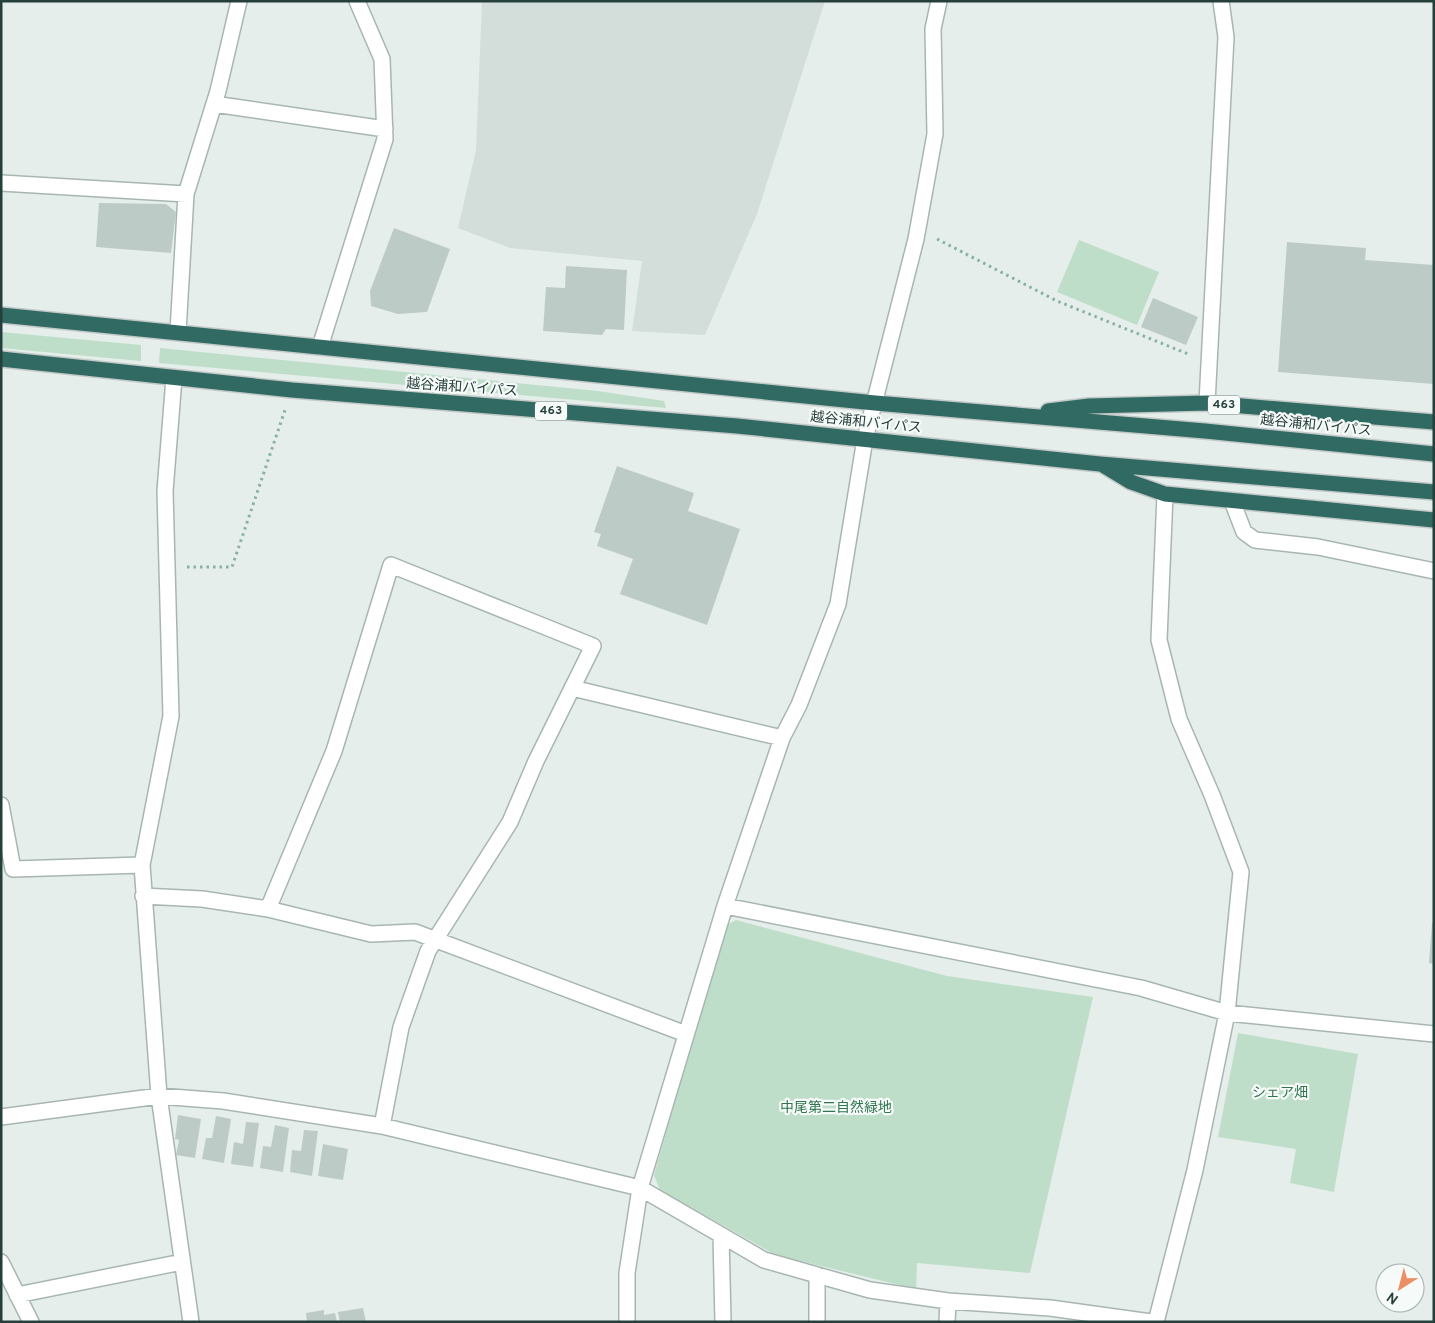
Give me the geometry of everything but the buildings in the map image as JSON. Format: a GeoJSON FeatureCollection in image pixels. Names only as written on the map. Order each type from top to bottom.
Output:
{"type":"FeatureCollection","features":[{"type":"Feature","properties":{"kind":"highway","name":"越谷浦和バイパス"},"geometry":{"type":"LineString","coordinates":[[1,315],[875,403],[1205,430],[1434,454]]}},
{"type":"Feature","properties":{"kind":"highway","name":"越谷浦和バイパス"},"geometry":{"type":"LineString","coordinates":[[1,360],[292,390],[718,424],[1100,464],[1434,492]]}},
{"type":"Feature","properties":{"kind":"highway","name":"越谷浦和バイパス"},"geometry":{"type":"LineString","coordinates":[[1015,415],[1090,406],[1208,403],[1434,422]]}},
{"type":"Feature","properties":{"kind":"highway","name":"越谷浦和バイパス"},"geometry":{"type":"LineString","coordinates":[[1100,464],[1131,482],[1165,494],[1434,520]]}},
{"type":"Feature","properties":{"kind":"street"},"geometry":{"type":"LineString","coordinates":[[178,332],[186,194],[214,104],[239,1]]}},
{"type":"Feature","properties":{"kind":"street"},"geometry":{"type":"LineString","coordinates":[[320,347],[385,139],[382,59],[357,1]]}},
{"type":"Feature","properties":{"kind":"street"},"geometry":{"type":"LineString","coordinates":[[627,1322],[627,1273],[640,1188],[725,906],[782,738],[799,705],[838,604],[865,439],[918,229],[935,134],[933,29],[939,1]]}},
{"type":"Feature","properties":{"kind":"street"},"geometry":{"type":"LineString","coordinates":[[1208,403],[1226,38],[1221,1]]}},
{"type":"Feature","properties":{"kind":"street"},"geometry":{"type":"LineString","coordinates":[[214,104],[385,129]]}},
{"type":"Feature","properties":{"kind":"street"},"geometry":{"type":"LineString","coordinates":[[1,183],[186,194]]}},
{"type":"Feature","properties":{"kind":"street"},"geometry":{"type":"LineString","coordinates":[[174,378],[165,491],[171,716],[142,865],[159,1096],[191,1322]]}},
{"type":"Feature","properties":{"kind":"street"},"geometry":{"type":"LineString","coordinates":[[1156,1322],[1195,1170],[1227,1013],[1241,872],[1212,795],[1179,720],[1159,640],[1165,494]]}},
{"type":"Feature","properties":{"kind":"street"},"geometry":{"type":"LineString","coordinates":[[1232,501],[1244,532],[1255,540],[1318,547],[1434,571]]}},
{"type":"Feature","properties":{"kind":"street"},"geometry":{"type":"LineString","coordinates":[[268,909],[334,751],[391,565],[593,646],[536,761],[510,822],[428,951],[401,1027],[382,1126]]}},
{"type":"Feature","properties":{"kind":"street"},"geometry":{"type":"LineString","coordinates":[[572,688],[782,738]]}},
{"type":"Feature","properties":{"kind":"street"},"geometry":{"type":"LineString","coordinates":[[1,805],[13,870],[142,865]]}},
{"type":"Feature","properties":{"kind":"street"},"geometry":{"type":"LineString","coordinates":[[143,896],[202,900],[268,909],[371,934],[415,932],[434,941],[686,1034]]}},
{"type":"Feature","properties":{"kind":"street"},"geometry":{"type":"LineString","coordinates":[[725,906],[1141,988],[1227,1013],[1434,1034]]}},
{"type":"Feature","properties":{"kind":"street"},"geometry":{"type":"LineString","coordinates":[[1,1117],[159,1096],[223,1101],[382,1126],[640,1188],[764,1260],[870,1290],[948,1301],[1050,1308],[1151,1322]]}},
{"type":"Feature","properties":{"kind":"street"},"geometry":{"type":"LineString","coordinates":[[721,1235],[723,1322]]}},
{"type":"Feature","properties":{"kind":"street"},"geometry":{"type":"LineString","coordinates":[[1,1262],[31,1322]]}},
{"type":"Feature","properties":{"kind":"street"},"geometry":{"type":"LineString","coordinates":[[17,1294],[182,1262]]}},
{"type":"Feature","properties":{"kind":"street"},"geometry":{"type":"LineString","coordinates":[[817,1275],[817,1322]]}},
{"type":"Feature","properties":{"kind":"street"},"geometry":{"type":"LineString","coordinates":[[947,1322],[948,1301]]}},
{"type":"Feature","properties":{"kind":"path"},"geometry":{"type":"LineString","coordinates":[[918,229],[1057,301],[1210,363]]}},
{"type":"Feature","properties":{"kind":"path"},"geometry":{"type":"LineString","coordinates":[[166,567],[232,567],[292,390]]}},
{"type":"Feature","properties":{"kind":"shaded area"},"geometry":{"type":"Polygon","coordinates":[[[482,1],[825,1],[757,214],[705,335],[632,331],[642,261],[510,248],[458,228],[476,150],[482,1]]]}},
{"type":"Feature","properties":{"kind":"green space"},"geometry":{"type":"Polygon","coordinates":[[[1079,240],[1159,272],[1137,325],[1057,292],[1079,240]]]}},
{"type":"Feature","properties":{"kind":"green space"},"geometry":{"type":"Polygon","coordinates":[[[1,332],[141,345],[141,361],[1,348],[1,332]]]}},
{"type":"Feature","properties":{"kind":"green space"},"geometry":{"type":"Polygon","coordinates":[[[160,348],[598,391],[664,401],[666,408],[159,363],[160,348]]]}},
{"type":"Feature","properties":{"kind":"green space","name":"中尾第二自然緑地"},"geometry":{"type":"Polygon","coordinates":[[[736,920],[947,976],[1093,997],[1030,1273],[917,1263],[916,1289],[776,1255],[660,1190],[654,1175],[725,926],[736,920]]]}},
{"type":"Feature","properties":{"kind":"green space","name":"シェア畑"},"geometry":{"type":"Polygon","coordinates":[[[1238,1033],[1358,1054],[1334,1192],[1290,1183],[1296,1149],[1218,1137],[1238,1033]]]}}]}
